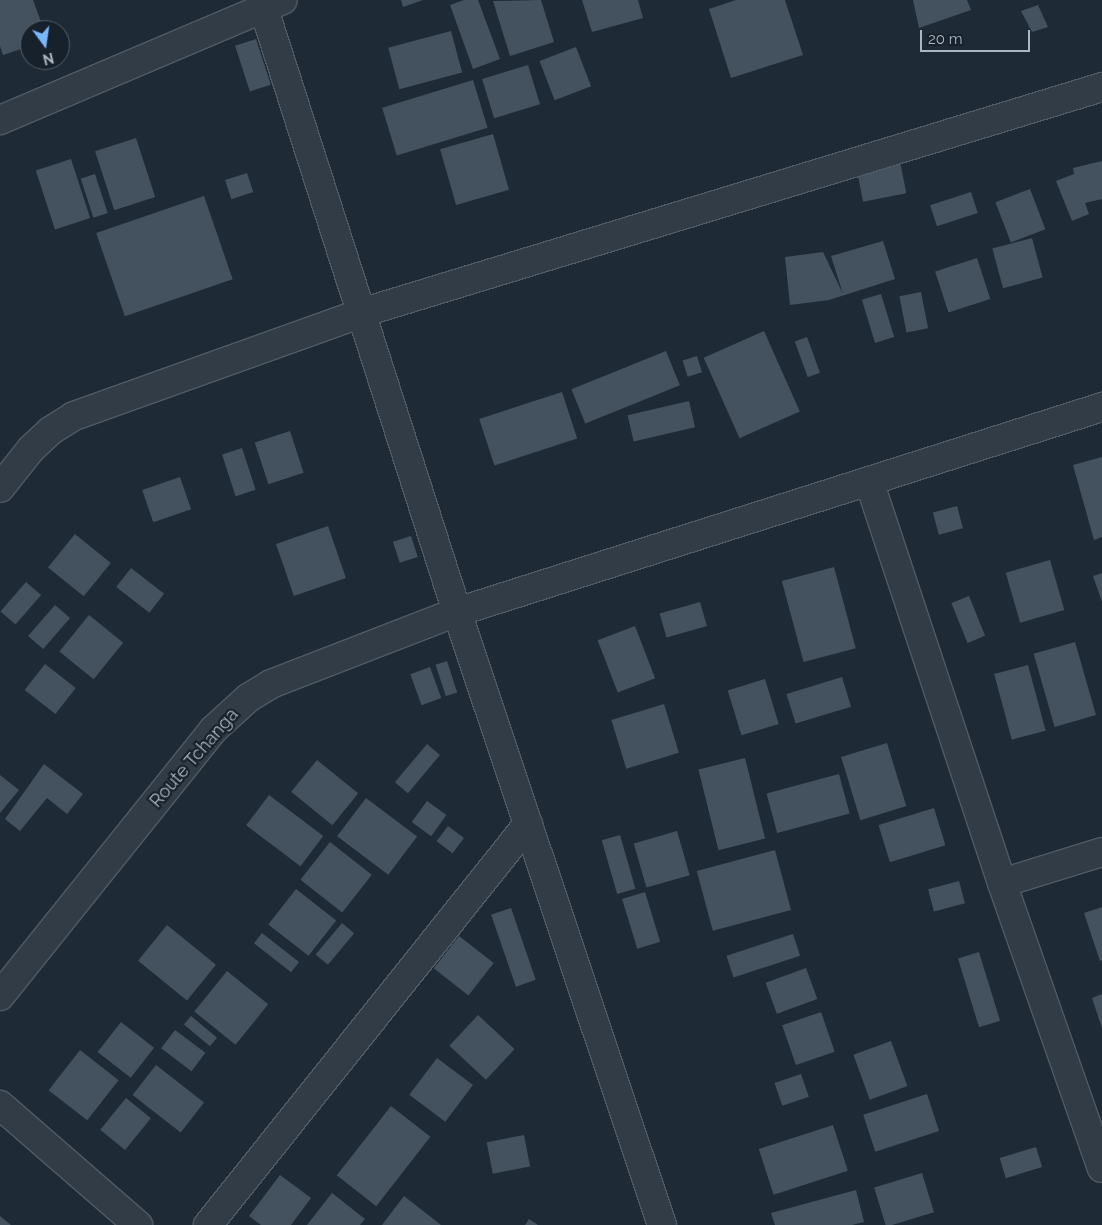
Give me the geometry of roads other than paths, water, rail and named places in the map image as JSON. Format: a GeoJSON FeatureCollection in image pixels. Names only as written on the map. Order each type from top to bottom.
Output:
{"type":"FeatureCollection","features":[{"type":"Feature","properties":{"kind":"street"},"geometry":{"type":"LineString","coordinates":[[0,120],[270,3],[361,313],[457,612],[662,1225]]}},
{"type":"Feature","properties":{"kind":"street"},"geometry":{"type":"LineString","coordinates":[[0,488],[31,449],[50,431],[74,416],[361,313],[1102,87]]}},
{"type":"Feature","properties":{"kind":"street","name":"Route Tchanga"},"geometry":{"type":"LineString","coordinates":[[0,996],[226,716],[271,684],[457,612],[1102,407]]}},
{"type":"Feature","properties":{"kind":"street"},"geometry":{"type":"LineString","coordinates":[[869,481],[1002,883],[1102,1168]]}},
{"type":"Feature","properties":{"kind":"street"},"geometry":{"type":"LineString","coordinates":[[208,1225],[528,824]]}},
{"type":"Feature","properties":{"kind":"street"},"geometry":{"type":"LineString","coordinates":[[1002,883],[1102,852]]}},
{"type":"Feature","properties":{"kind":"street"},"geometry":{"type":"LineString","coordinates":[[0,1105],[138,1225]]}}]}
